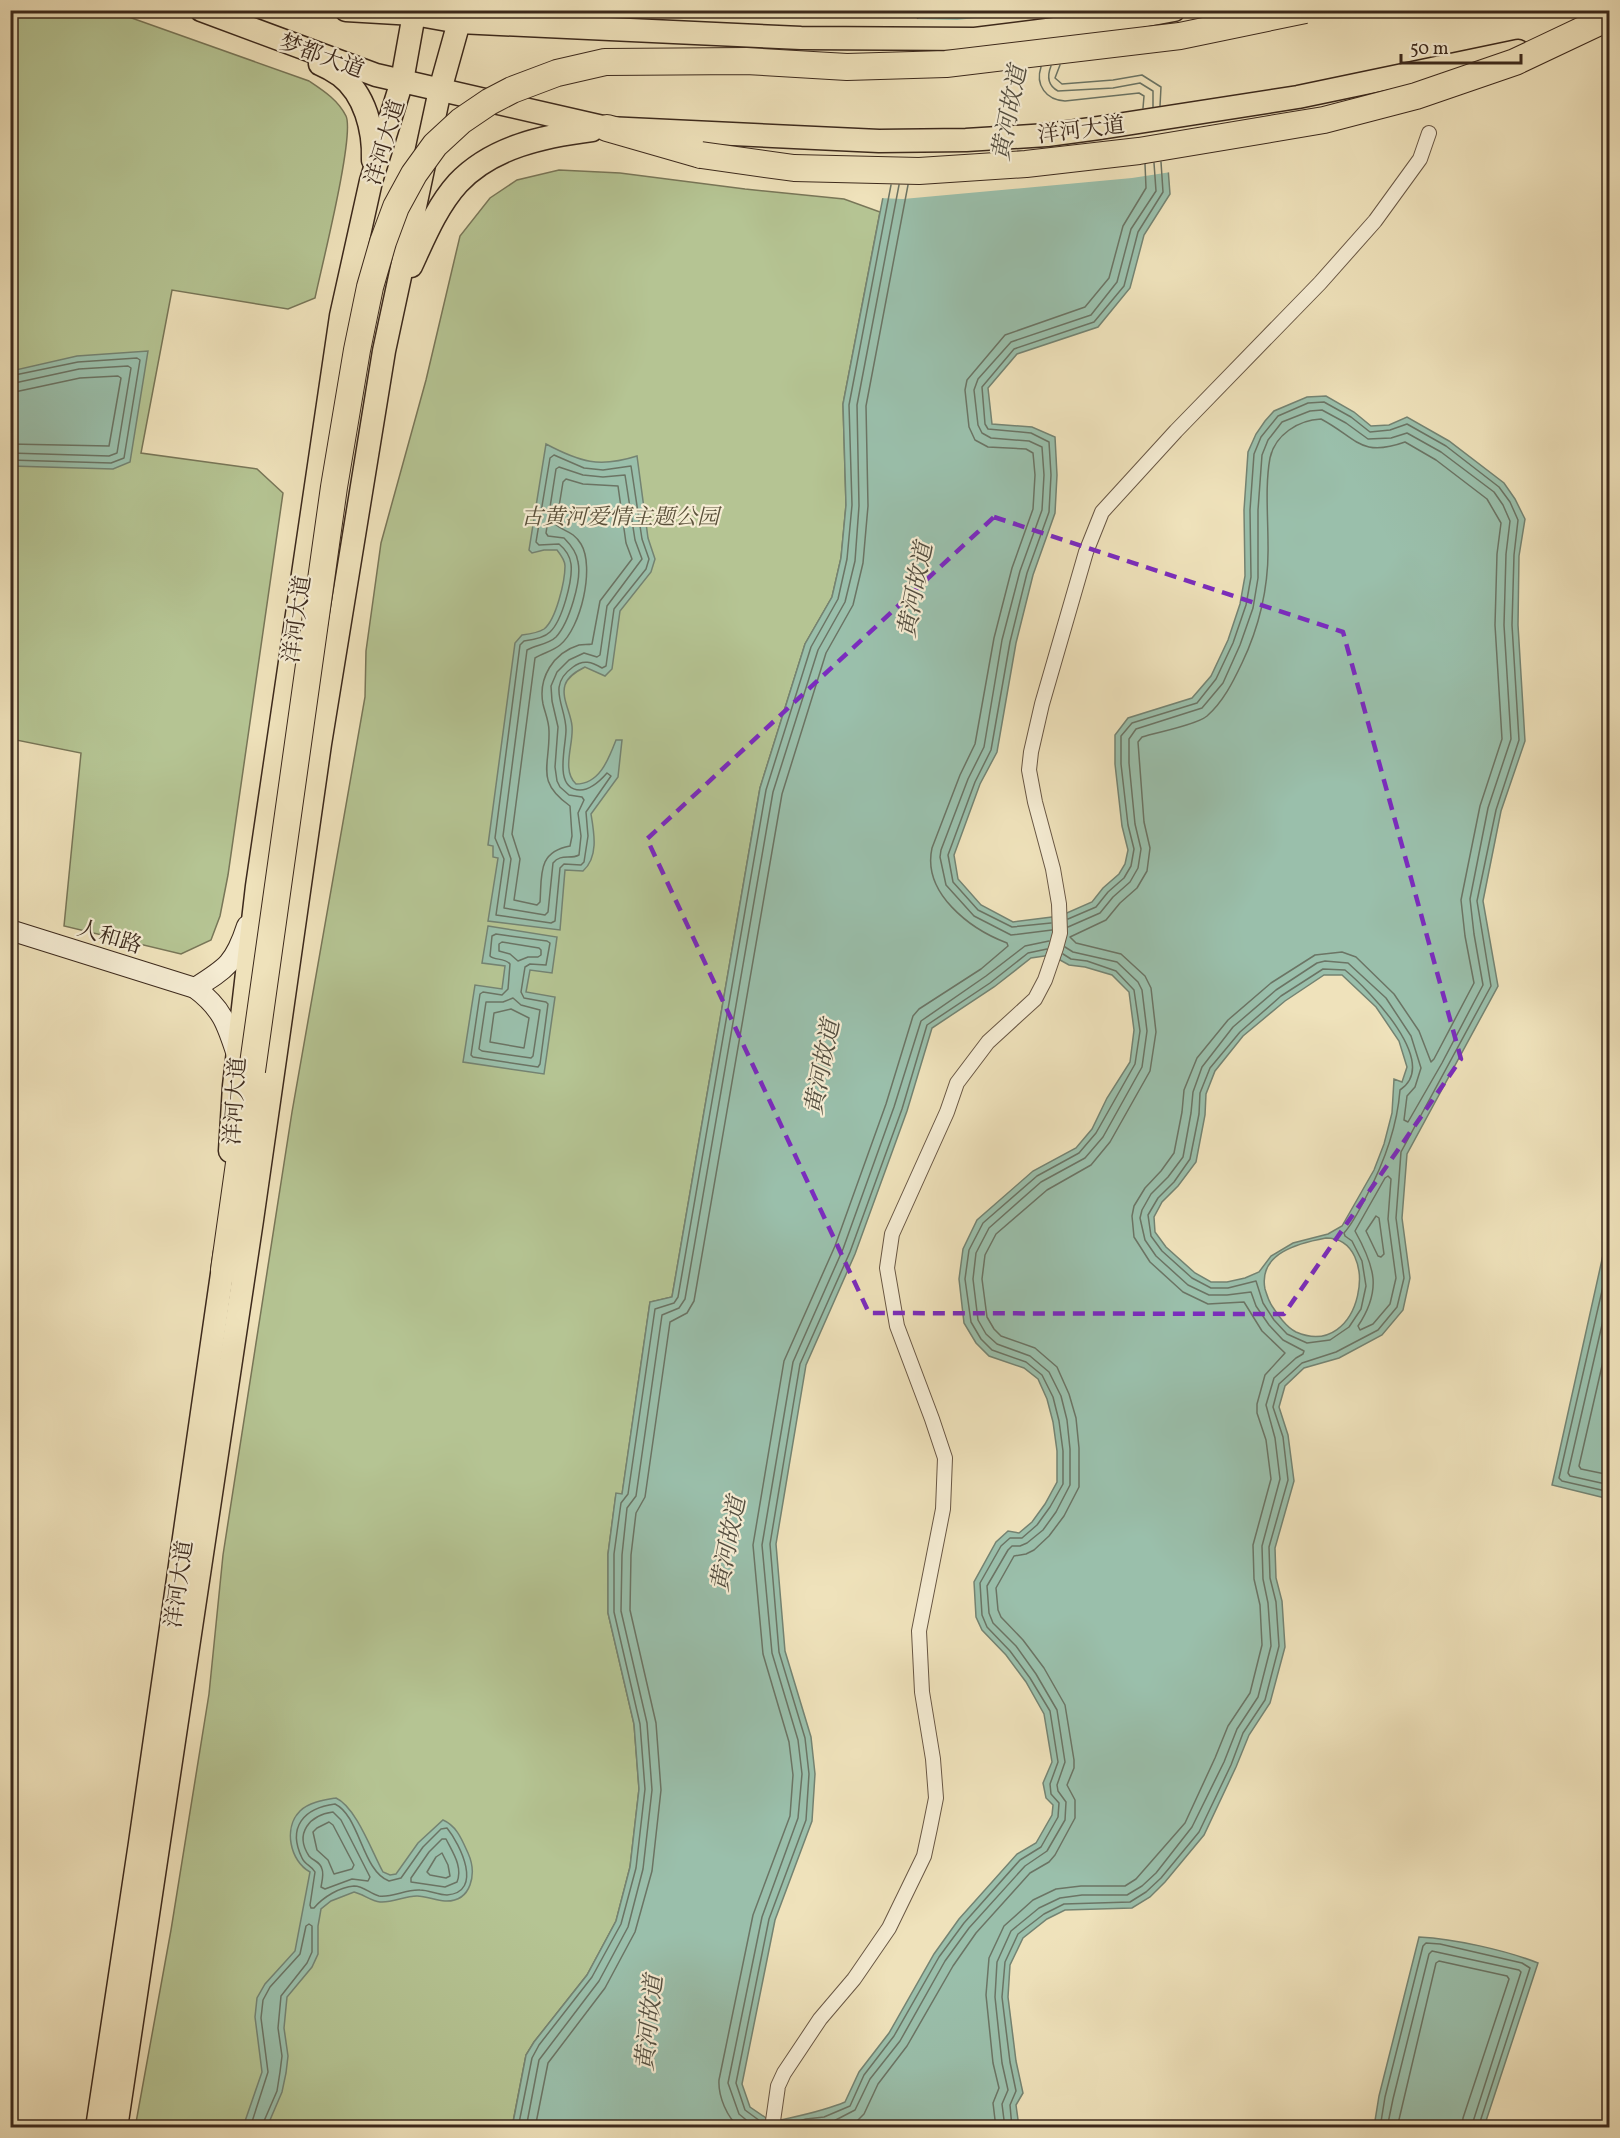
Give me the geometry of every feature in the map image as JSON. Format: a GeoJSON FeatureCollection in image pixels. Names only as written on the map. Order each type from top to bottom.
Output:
{"type":"FeatureCollection","features":[{"type":"Feature","properties":{"kind":"highway"},"geometry":{"type":"LineString","coordinates":[[224,1270],[244,1064],[359,340],[370,286],[396,207],[414,174],[435,145],[461,121],[512,90],[557,73],[605,62],[746,61],[847,67],[946,64],[1180,36],[1305,10]]}},
{"type":"Feature","properties":{"kind":"highway"},"geometry":{"type":"LineString","coordinates":[[607,128],[701,155],[794,168],[919,171],[1026,164],[1150,150],[1324,120],[1416,96],[1515,62],[1610,17]]}},
{"type":"Feature","properties":{"kind":"main road","name":"梦都大道"},"geometry":{"type":"LineString","coordinates":[[201,10],[376,75]]}},
{"type":"Feature","properties":{"kind":"main road"},"geometry":{"type":"LineString","coordinates":[[346,10],[414,14],[459,22],[512,17],[535,24],[801,38],[975,39],[1110,22],[1174,10]]}},
{"type":"Feature","properties":{"kind":"main road","name":"洋河大道"},"geometry":{"type":"LineString","coordinates":[[244,1064],[255,900],[341,316],[371,181],[402,81],[414,14]]}},
{"type":"Feature","properties":{"kind":"main road","name":"洋河大道"},"geometry":{"type":"LineString","coordinates":[[116,2127],[252,1220],[320,744],[384,351],[440,90],[459,22]]}},
{"type":"Feature","properties":{"kind":"main road","name":"洋河大道"},"geometry":{"type":"LineString","coordinates":[[376,75],[607,128],[879,141],[944,140],[1047,135],[1298,97],[1515,52],[1610,25]]}},
{"type":"Feature","properties":{"kind":"main road"},"geometry":{"type":"LineString","coordinates":[[278,39],[341,76],[353,90],[363,106],[374,144],[371,181]]}},
{"type":"Feature","properties":{"kind":"main road"},"geometry":{"type":"LineString","coordinates":[[394,303],[432,220],[457,183],[484,160],[526,142],[566,133],[607,128]]}},
{"type":"Feature","properties":{"kind":"main road","name":"洋河大道"},"geometry":{"type":"LineString","coordinates":[[97,2127],[224,1270]]}},
{"type":"Feature","properties":{"kind":"street"},"geometry":{"type":"LineString","coordinates":[[772,2127],[778,2086],[790,2063],[820,2019],[866,1963],[893,1919],[924,1856],[936,1798],[933,1759],[922,1692],[918,1631],[943,1509],[945,1458],[897,1326],[887,1268],[892,1234],[947,1112],[957,1083],[988,1042],[1035,999],[1049,969],[1060,933],[1059,904],[1053,869],[1029,770],[1031,752],[1086,552],[1102,512],[1176,431],[1320,283],[1375,221],[1420,159],[1429,133]]}},
{"type":"Feature","properties":{"kind":"street"},"geometry":{"type":"LineString","coordinates":[[244,1064],[220,1011],[210,999],[195,988],[220,972],[234,958],[241,945],[255,900]]}},
{"type":"Feature","properties":{"kind":"street","name":"人和路"},"geometry":{"type":"LineString","coordinates":[[10,930],[195,988]]}},
{"type":"Feature","properties":{"kind":"highlighted area"},"geometry":{"type":"Polygon","coordinates":[[[994,517],[1343,632],[1461,1059],[1284,1314],[869,1313],[647,839],[994,517]]]}},
{"type":"Feature","properties":{"kind":"green space"},"geometry":{"type":"Polygon","coordinates":[[[10,11],[112,11],[309,81],[335,101],[346,116],[346,148],[342,174],[315,298],[288,309],[172,290],[141,453],[257,469],[283,493],[228,875],[220,916],[211,940],[181,954],[64,926],[81,753],[11,739],[10,11]]]}},
{"type":"Feature","properties":{"kind":"green space","name":"古黄河爱情主题公园"},"geometry":{"type":"Polygon","coordinates":[[[559,170],[620,173],[844,199],[880,212],[843,404],[846,505],[841,558],[832,597],[805,644],[760,788],[672,1297],[650,1302],[622,1495],[616,1494],[608,1554],[608,1613],[634,1724],[639,1789],[630,1867],[616,1921],[587,1975],[526,2055],[512,2127],[135,2128],[171,1930],[209,1694],[223,1555],[292,1112],[365,697],[366,651],[381,543],[426,380],[460,236],[490,198],[517,180],[559,170]]]}},
{"type":"Feature","properties":{"kind":"water","name":"黄河故道"},"geometry":{"type":"Polygon","coordinates":[[[919,11],[1088,11],[1061,78],[1165,128],[1170,194],[1144,235],[1130,288],[1098,327],[1017,354],[988,388],[992,424],[1032,427],[1055,437],[1057,475],[1055,513],[1033,575],[1016,643],[997,752],[980,784],[954,855],[958,879],[981,905],[1013,922],[1060,916],[1092,902],[1119,874],[1125,864],[1128,850],[1122,826],[1115,764],[1115,735],[1128,718],[1192,698],[1211,676],[1228,640],[1240,604],[1245,576],[1244,510],[1248,452],[1256,434],[1274,411],[1307,397],[1326,396],[1354,412],[1371,426],[1389,425],[1407,417],[1449,441],[1504,483],[1525,519],[1519,556],[1518,625],[1525,741],[1501,811],[1483,901],[1498,986],[1407,1154],[1402,1218],[1410,1278],[1403,1310],[1382,1335],[1339,1358],[1304,1368],[1285,1386],[1279,1407],[1288,1435],[1294,1481],[1275,1548],[1276,1578],[1282,1601],[1285,1647],[1270,1703],[1249,1735],[1204,1835],[1165,1882],[1150,1897],[1132,1908],[1065,1910],[1047,1919],[1023,1938],[1010,1965],[1008,1997],[1016,2061],[1023,2093],[1016,2105],[1019,2127],[512,2128],[526,2055],[587,1975],[616,1921],[630,1867],[639,1789],[634,1724],[608,1613],[608,1554],[616,1493],[622,1494],[650,1302],[672,1297],[760,788],[805,644],[832,597],[841,558],[846,505],[843,404],[919,11]],[[1051,955],[1031,958],[994,987],[932,1028],[907,1111],[855,1254],[806,1365],[776,1544],[785,1651],[811,1737],[815,1774],[812,1821],[775,1920],[742,2084],[750,2107],[772,2122],[845,2102],[859,2072],[889,2033],[934,1954],[959,1919],[1017,1854],[1036,1843],[1052,1815],[1053,1805],[1046,1798],[1043,1783],[1052,1762],[1044,1714],[1026,1682],[1006,1655],[982,1630],[976,1617],[974,1582],[996,1542],[1008,1531],[1019,1533],[1032,1522],[1057,1482],[1057,1451],[1053,1422],[1047,1399],[1038,1379],[1024,1368],[989,1356],[976,1343],[964,1323],[959,1279],[963,1249],[977,1220],[1033,1171],[1076,1148],[1092,1129],[1107,1098],[1130,1062],[1134,1030],[1129,992],[1112,975],[1069,965],[1051,955]],[[1324,975],[1285,1001],[1243,1036],[1215,1071],[1206,1094],[1205,1115],[1196,1162],[1178,1186],[1162,1202],[1154,1217],[1155,1232],[1166,1247],[1195,1273],[1211,1282],[1227,1282],[1245,1278],[1259,1272],[1271,1256],[1293,1243],[1328,1234],[1342,1226],[1374,1170],[1384,1144],[1392,1113],[1394,1079],[1402,1082],[1407,1067],[1399,1041],[1376,1007],[1342,975],[1324,975]],[[1326,1238],[1304,1243],[1274,1258],[1265,1277],[1265,1289],[1277,1313],[1292,1330],[1319,1336],[1337,1330],[1350,1315],[1358,1296],[1359,1275],[1355,1257],[1344,1243],[1326,1238]]]}},
{"type":"Feature","properties":{"kind":"water"},"geometry":{"type":"Polygon","coordinates":[[[148,351],[130,462],[113,469],[11,466],[11,371],[77,356],[148,351]]]}},
{"type":"Feature","properties":{"kind":"water"},"geometry":{"type":"Polygon","coordinates":[[[546,444],[569,455],[590,461],[612,462],[637,456],[648,538],[655,559],[651,572],[620,611],[612,669],[605,676],[585,667],[571,676],[565,685],[564,695],[572,726],[569,772],[576,784],[591,780],[597,775],[607,762],[616,740],[622,740],[618,777],[591,814],[594,844],[591,859],[583,871],[565,870],[560,930],[488,921],[498,858],[493,857],[493,846],[488,845],[515,643],[522,635],[544,629],[548,624],[559,600],[565,573],[564,562],[557,550],[532,553],[529,550],[546,444]]]}},
{"type":"Feature","properties":{"kind":"water"},"geometry":{"type":"Polygon","coordinates":[[[488,926],[557,937],[552,973],[530,970],[526,992],[555,997],[544,1074],[463,1062],[475,985],[502,989],[505,966],[482,963],[488,926]]]}},
{"type":"Feature","properties":{"kind":"water"},"geometry":{"type":"Polygon","coordinates":[[[1609,1228],[1610,1499],[1552,1485],[1609,1228]]]}},
{"type":"Feature","properties":{"kind":"water"},"geometry":{"type":"Polygon","coordinates":[[[336,1798],[357,1820],[383,1872],[390,1875],[396,1874],[418,1843],[443,1820],[448,1823],[458,1834],[471,1861],[470,1885],[467,1892],[454,1900],[442,1901],[417,1896],[380,1902],[354,1892],[331,1901],[321,1909],[318,1926],[318,1954],[312,1967],[287,1997],[284,2028],[288,2056],[282,2092],[267,2127],[243,2127],[262,2072],[255,2017],[257,1998],[265,1984],[295,1951],[310,1872],[303,1867],[294,1852],[290,1835],[292,1826],[300,1811],[308,1805],[336,1798]]]}},
{"type":"Feature","properties":{"kind":"water"},"geometry":{"type":"Polygon","coordinates":[[[1419,1937],[1480,1946],[1538,1963],[1484,2127],[1374,2127],[1379,2096],[1419,1937]]]}},
{"type":"Feature","properties":{"kind":"pier"},"geometry":{"type":"Polygon","coordinates":[[[1091,10],[1065,75],[1143,66],[1169,80],[1171,83],[1168,128],[1171,172],[1132,178],[903,199],[879,198],[914,19],[957,20],[1038,11],[1091,10]]]}}]}
